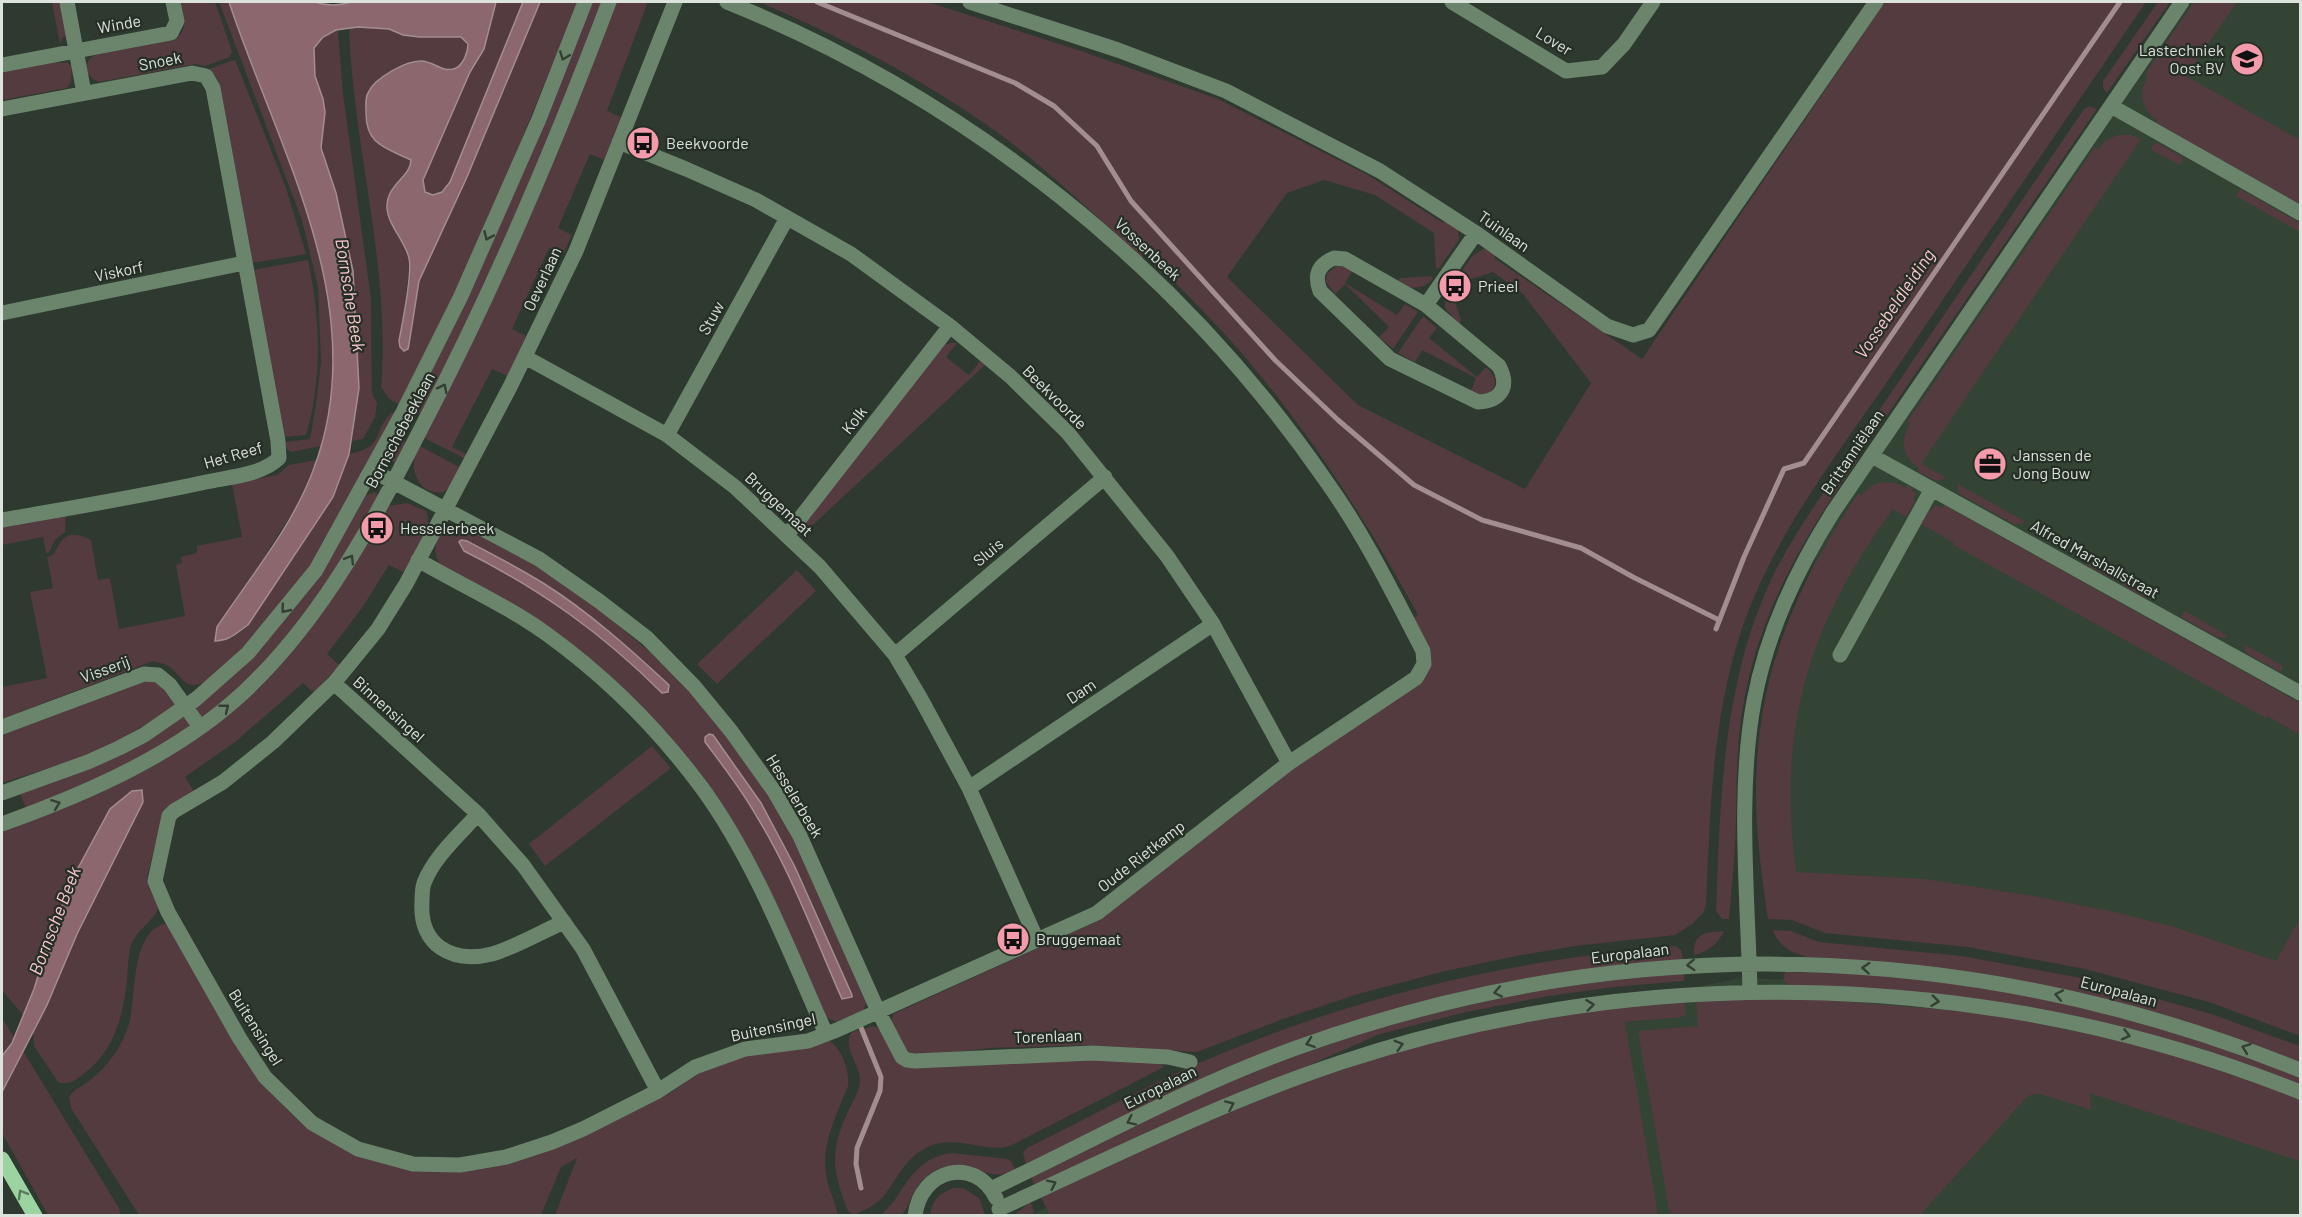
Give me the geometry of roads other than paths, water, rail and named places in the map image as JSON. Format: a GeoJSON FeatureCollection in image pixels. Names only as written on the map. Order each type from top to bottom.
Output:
{"type":"FeatureCollection","features":[{"type":"Feature","properties":{"kind":"main road"},"geometry":{"type":"LineString","coordinates":[[2,1159],[35,1215]]}},
{"type":"Feature","properties":{"kind":"street"},"geometry":{"type":"LineString","coordinates":[[67,2],[84,93]]}},
{"type":"Feature","properties":{"kind":"street","name":"Winde"},"geometry":{"type":"LineString","coordinates":[[76,50],[171,33],[177,21],[173,2]]}},
{"type":"Feature","properties":{"kind":"street","name":"Bornschebeeklaan"},"geometry":{"type":"LineString","coordinates":[[2,793],[88,762],[119,748],[144,735],[186,706],[248,653],[316,570],[403,412],[461,296],[539,119],[585,2]]}},
{"type":"Feature","properties":{"kind":"street","name":"Bornschebeeklaan"},"geometry":{"type":"LineString","coordinates":[[2,824],[86,792],[152,758],[200,727],[243,693],[283,652],[303,627],[335,583],[394,482],[447,380],[514,235],[571,102],[609,2]]}},
{"type":"Feature","properties":{"kind":"street","name":"Oeverlaan"},"geometry":{"type":"LineString","coordinates":[[418,560],[525,357],[576,251],[675,2]]}},
{"type":"Feature","properties":{"kind":"street","name":"Vossenbeek"},"geometry":{"type":"LineString","coordinates":[[727,2],[807,37],[894,84],[978,135],[1075,207],[1127,252],[1212,336],[1275,411],[1327,482],[1365,542],[1423,651]]}},
{"type":"Feature","properties":{"kind":"street","name":"Tuinlaan"},"geometry":{"type":"LineString","coordinates":[[970,2],[1118,50],[1226,91],[1380,171],[1476,232],[1607,326],[1633,334],[1649,330],[1876,2]]}},
{"type":"Feature","properties":{"kind":"street","name":"Lover"},"geometry":{"type":"LineString","coordinates":[[1452,2],[1484,19],[1566,71],[1602,67],[1624,44],[1653,2]]}},
{"type":"Feature","properties":{"kind":"street","name":"Brittanniëlaan"},"geometry":{"type":"LineString","coordinates":[[1750,992],[1746,789],[1749,731],[1758,684],[1774,627],[1803,562],[1833,513],[2182,2]]}},
{"type":"Feature","properties":{"kind":"street"},"geometry":{"type":"LineString","coordinates":[[2,65],[76,50]]}},
{"type":"Feature","properties":{"kind":"street","name":"Snoek"},"geometry":{"type":"LineString","coordinates":[[2,109],[192,73],[206,76],[213,88],[244,264]]}},
{"type":"Feature","properties":{"kind":"street"},"geometry":{"type":"LineString","coordinates":[[2111,106],[2301,213]]}},
{"type":"Feature","properties":{"kind":"street","name":"Beekvoorde"},"geometry":{"type":"LineString","coordinates":[[619,142],[697,173],[756,200],[851,254],[950,326],[1011,377],[1068,434],[1167,556],[1213,624],[1289,763]]}},
{"type":"Feature","properties":{"kind":"street","name":"Stuw"},"geometry":{"type":"LineString","coordinates":[[667,435],[787,218]]}},
{"type":"Feature","properties":{"kind":"street"},"geometry":{"type":"LineString","coordinates":[[1426,305],[1476,232]]}},
{"type":"Feature","properties":{"kind":"street"},"geometry":{"type":"LineString","coordinates":[[1334,258],[1345,259],[1426,305],[1499,366],[1504,376],[1504,387],[1498,396],[1489,401],[1478,402],[1390,359],[1320,291],[1316,281],[1318,271],[1324,262],[1334,258]]}},
{"type":"Feature","properties":{"kind":"street","name":"Viskorf"},"geometry":{"type":"LineString","coordinates":[[2,313],[244,264]]}},
{"type":"Feature","properties":{"kind":"street","name":"Het Reef"},"geometry":{"type":"LineString","coordinates":[[2,520],[240,475],[271,466],[279,458],[278,441],[244,264]]}},
{"type":"Feature","properties":{"kind":"street","name":"Kolk"},"geometry":{"type":"LineString","coordinates":[[787,536],[950,326]]}},
{"type":"Feature","properties":{"kind":"street","name":"Bruggemaat"},"geometry":{"type":"LineString","coordinates":[[525,357],[667,435],[735,487],[820,567],[895,655],[969,788],[1037,940]]}},
{"type":"Feature","properties":{"kind":"street","name":"Alfred Marshallstraat"},"geometry":{"type":"LineString","coordinates":[[1872,456],[2301,693]]}},
{"type":"Feature","properties":{"kind":"street","name":"Hesselerbeek"},"geometry":{"type":"LineString","coordinates":[[371,470],[539,559],[647,638],[694,686],[731,730],[774,791],[800,836],[878,1011],[902,1057],[907,1060]]}},
{"type":"Feature","properties":{"kind":"street","name":"Sluis"},"geometry":{"type":"LineString","coordinates":[[895,655],[1105,477]]}},
{"type":"Feature","properties":{"kind":"street"},"geometry":{"type":"LineString","coordinates":[[1840,655],[1932,489]]}},
{"type":"Feature","properties":{"kind":"street"},"geometry":{"type":"LineString","coordinates":[[418,560],[547,634],[616,690],[670,750],[702,788],[736,843],[832,1032]]}},
{"type":"Feature","properties":{"kind":"street","name":"Binnensingel"},"geometry":{"type":"LineString","coordinates":[[418,560],[378,630],[334,683],[478,814],[523,865],[583,949],[658,1091]]}},
{"type":"Feature","properties":{"kind":"street","name":"Dam"},"geometry":{"type":"LineString","coordinates":[[969,788],[1213,624]]}},
{"type":"Feature","properties":{"kind":"street","name":"Oude Rietkamp"},"geometry":{"type":"LineString","coordinates":[[832,1032],[1097,913],[1289,763],[1416,678],[1424,664],[1423,651]]}},
{"type":"Feature","properties":{"kind":"street","name":"Visserij"},"geometry":{"type":"LineString","coordinates":[[2,727],[144,674],[158,675],[170,685],[200,727]]}},
{"type":"Feature","properties":{"kind":"street","name":"Buitensingel"},"geometry":{"type":"LineString","coordinates":[[334,683],[273,742],[223,782],[169,816],[155,881],[168,912],[240,1039],[265,1077],[312,1123],[358,1149],[413,1164],[460,1166],[506,1158],[552,1143],[658,1091],[695,1067],[745,1049],[808,1041],[832,1032]]}},
{"type":"Feature","properties":{"kind":"street"},"geometry":{"type":"LineString","coordinates":[[478,814],[434,863],[423,885],[421,916],[427,935],[446,952],[471,957],[493,954],[564,922]]}},
{"type":"Feature","properties":{"kind":"street","name":"Europalaan"},"geometry":{"type":"LineString","coordinates":[[991,1189],[1231,1074],[1296,1048],[1371,1023],[1459,1000],[1561,980],[1676,966],[1750,964],[1871,968],[2018,987],[2117,1008],[2193,1030],[2301,1070]]}},
{"type":"Feature","properties":{"kind":"street"},"geometry":{"type":"LineString","coordinates":[[915,1215],[916,1204],[921,1192],[930,1182],[941,1176],[966,1173],[978,1178],[995,1195],[1000,1212],[1077,1172],[1253,1095],[1334,1065],[1473,1026],[1562,1009],[1684,995],[1750,992],[1892,997],[2016,1011],[2091,1026],[2152,1042],[2232,1066],[2301,1092]]}},
{"type":"Feature","properties":{"kind":"street","name":"Torenlaan"},"geometry":{"type":"LineString","coordinates":[[907,1060],[1092,1053],[1167,1057],[1190,1062]]}},
{"type":"Feature","properties":{"kind":"water","name":"Bornsche Beek"},"geometry":{"type":"Polygon","coordinates":[[[229,2],[314,2],[333,5],[352,2],[496,2],[484,49],[470,72],[423,180],[425,192],[433,195],[442,192],[450,182],[523,2],[540,2],[467,177],[419,281],[408,349],[404,351],[399,341],[410,265],[407,252],[390,221],[387,208],[390,193],[407,171],[411,160],[379,144],[373,138],[367,122],[366,97],[371,87],[383,76],[407,64],[421,61],[447,69],[456,68],[465,57],[468,44],[461,37],[419,37],[403,35],[389,29],[358,27],[336,30],[323,37],[314,48],[315,76],[325,112],[321,148],[336,193],[353,271],[359,388],[349,454],[333,497],[248,625],[229,638],[215,641],[217,627],[283,530],[314,468],[330,408],[333,348],[326,289],[312,230],[293,172],[229,2]]]}},
{"type":"Feature","properties":{"kind":"water"},"geometry":{"type":"Polygon","coordinates":[[[461,540],[525,572],[593,618],[669,685],[668,692],[662,693],[616,651],[569,614],[519,581],[464,551],[459,542],[461,540]]]}},
{"type":"Feature","properties":{"kind":"water"},"geometry":{"type":"Polygon","coordinates":[[[709,734],[713,735],[761,803],[795,867],[852,997],[842,999],[770,839],[745,797],[705,742],[705,737],[709,734]]]}},
{"type":"Feature","properties":{"kind":"water"},"geometry":{"type":"Polygon","coordinates":[[[142,790],[143,802],[77,934],[47,1005],[2,1092],[2,1056],[12,1043],[34,989],[54,925],[78,868],[110,809],[132,791],[142,790]]]}},
{"type":"Feature","properties":{"kind":"waterway"},"geometry":{"type":"LineString","coordinates":[[817,2],[1015,83],[1054,106],[1097,146],[1131,201],[1275,360],[1338,420],[1414,485],[1482,520],[1581,548],[1719,620]]}},
{"type":"Feature","properties":{"kind":"waterway","name":"Vossebeldleiding"},"geometry":{"type":"LineString","coordinates":[[1716,629],[1744,557],[1784,469],[1804,463],[2120,2]]}},
{"type":"Feature","properties":{"kind":"waterway"},"geometry":{"type":"LineString","coordinates":[[860,1025],[881,1077],[880,1091],[857,1148],[856,1164],[861,1188]]}},
{"type":"Feature","properties":{"kind":"place","name":"Lastechniek Oost BV"},"geometry":{"type":"Point","coordinates":[2247,59]}},
{"type":"Feature","properties":{"kind":"place","name":"Beekvoorde"},"geometry":{"type":"Point","coordinates":[643,143]}},
{"type":"Feature","properties":{"kind":"place","name":"Prieel"},"geometry":{"type":"Point","coordinates":[1455,286]}},
{"type":"Feature","properties":{"kind":"place","name":"Janssen de Jong Bouw"},"geometry":{"type":"Point","coordinates":[1990,464]}},
{"type":"Feature","properties":{"kind":"place","name":"Hesselerbeek"},"geometry":{"type":"Point","coordinates":[377,528]}},
{"type":"Feature","properties":{"kind":"place","name":"Bruggemaat"},"geometry":{"type":"Point","coordinates":[1013,939]}}]}
